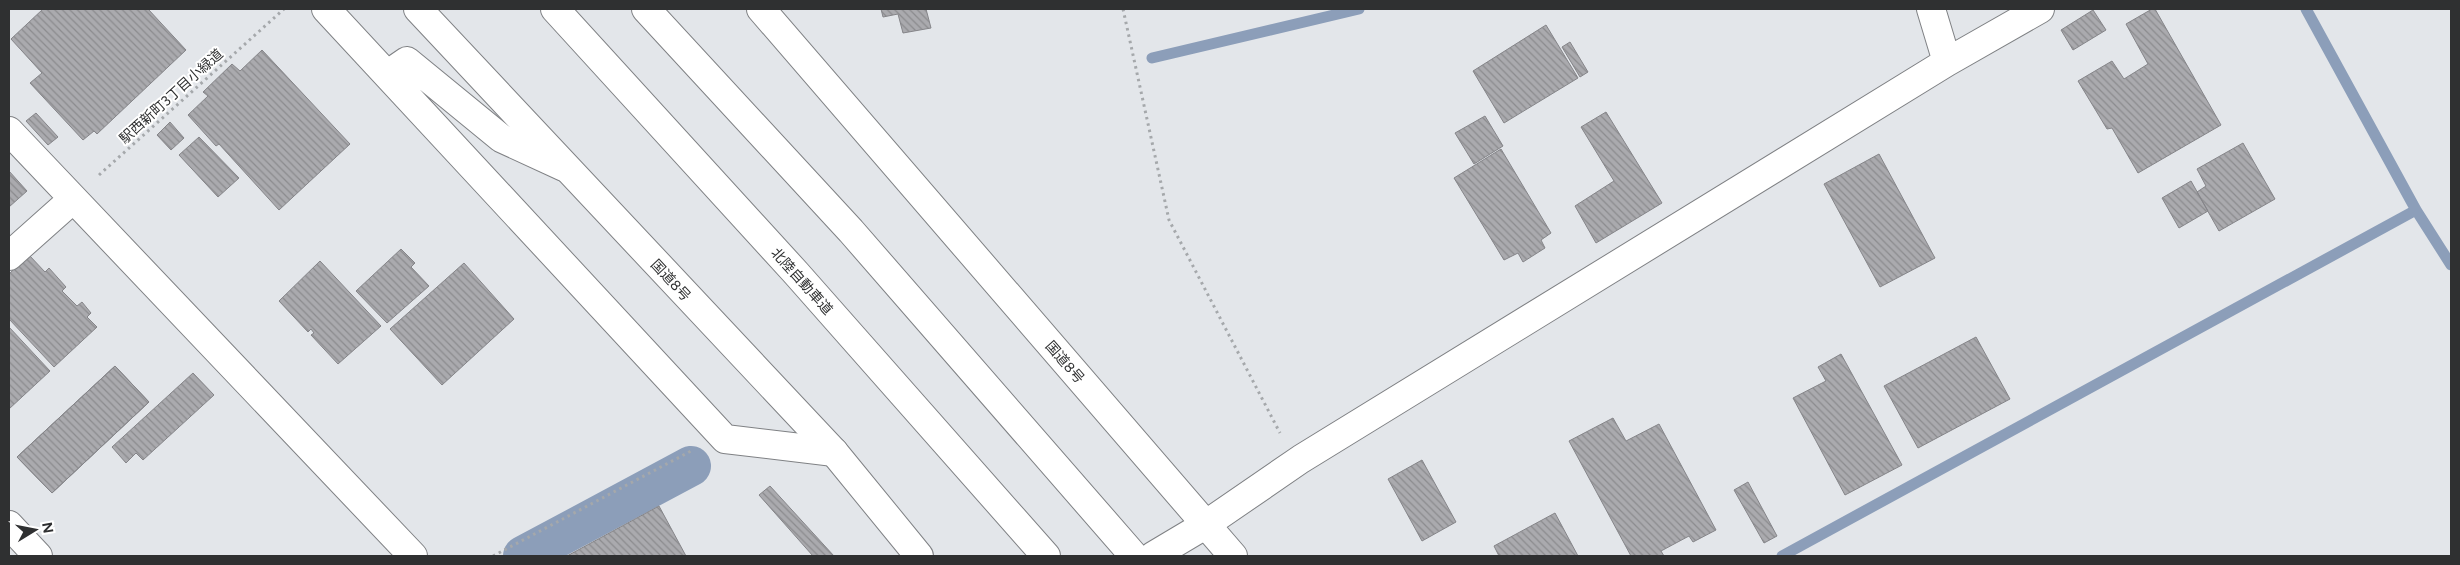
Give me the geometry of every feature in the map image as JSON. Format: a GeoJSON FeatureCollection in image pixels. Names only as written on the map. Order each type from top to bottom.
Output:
{"type":"FeatureCollection","features":[{"type":"Feature","properties":{"kind":"main road"},"geometry":{"type":"LineString","coordinates":[[326,9],[725,439],[834,452]]}},
{"type":"Feature","properties":{"kind":"main road","name":"国道8号"},"geometry":{"type":"LineString","coordinates":[[418,9],[564,167],[834,452],[919,556]]}},
{"type":"Feature","properties":{"kind":"main road","name":"北陸自動車道"},"geometry":{"type":"LineString","coordinates":[[555,9],[796,273],[1046,556]]}},
{"type":"Feature","properties":{"kind":"main road"},"geometry":{"type":"LineString","coordinates":[[646,9],[851,231],[1134,556]]}},
{"type":"Feature","properties":{"kind":"main road","name":"国道8号"},"geometry":{"type":"LineString","coordinates":[[762,9],[1233,556]]}},
{"type":"Feature","properties":{"kind":"main road"},"geometry":{"type":"LineString","coordinates":[[1931,9],[1948,62]]}},
{"type":"Feature","properties":{"kind":"main road"},"geometry":{"type":"LineString","coordinates":[[1153,556],[1205,525],[1301,459],[1948,62],[2040,9]]}},
{"type":"Feature","properties":{"kind":"main road"},"geometry":{"type":"LineString","coordinates":[[388,74],[407,61],[501,138],[564,167]]}},
{"type":"Feature","properties":{"kind":"main road"},"geometry":{"type":"LineString","coordinates":[[9,131],[413,556]]}},
{"type":"Feature","properties":{"kind":"main road"},"geometry":{"type":"LineString","coordinates":[[9,256],[73,199]]}},
{"type":"Feature","properties":{"kind":"main road"},"geometry":{"type":"LineString","coordinates":[[9,525],[38,556]]}},
{"type":"Feature","properties":{"kind":"path","name":"駅西新町3丁目小緑道"},"geometry":{"type":"LineString","coordinates":[[73,199],[284,9]]}},
{"type":"Feature","properties":{"kind":"path"},"geometry":{"type":"LineString","coordinates":[[1123,9],[1169,220],[1275,427],[1301,459]]}},
{"type":"Feature","properties":{"kind":"path"},"geometry":{"type":"LineString","coordinates":[[493,556],[696,448]]}},
{"type":"Feature","properties":{"kind":"building"},"geometry":{"type":"Polygon","coordinates":[[[43,9],[148,9],[186,50],[97,134],[94,131],[83,140],[30,83],[42,73],[11,39],[43,9]]]}},
{"type":"Feature","properties":{"kind":"building"},"geometry":{"type":"Polygon","coordinates":[[[881,9],[926,9],[931,28],[903,33],[898,14],[883,17],[881,9]]]}},
{"type":"Feature","properties":{"kind":"building"},"geometry":{"type":"Polygon","coordinates":[[[2155,9],[2221,125],[2138,173],[2112,128],[2107,129],[2078,81],[2112,61],[2124,79],[2148,64],[2126,24],[2155,9]]]}},
{"type":"Feature","properties":{"kind":"building"},"geometry":{"type":"Polygon","coordinates":[[[2093,10],[2106,30],[2073,50],[2061,30],[2093,10]]]}},
{"type":"Feature","properties":{"kind":"building"},"geometry":{"type":"Polygon","coordinates":[[[1546,25],[1578,78],[1504,123],[1473,71],[1546,25]]]}},
{"type":"Feature","properties":{"kind":"building"},"geometry":{"type":"Polygon","coordinates":[[[1570,42],[1588,72],[1580,77],[1562,47],[1570,42]]]}},
{"type":"Feature","properties":{"kind":"building"},"geometry":{"type":"Polygon","coordinates":[[[262,50],[350,144],[279,210],[219,144],[216,146],[188,115],[208,96],[203,92],[232,64],[240,71],[262,50]]]}},
{"type":"Feature","properties":{"kind":"building"},"geometry":{"type":"Polygon","coordinates":[[[1606,112],[1662,203],[1596,243],[1575,206],[1614,181],[1581,127],[1606,112]]]}},
{"type":"Feature","properties":{"kind":"building"},"geometry":{"type":"Polygon","coordinates":[[[36,113],[58,137],[48,145],[26,121],[36,113]]]}},
{"type":"Feature","properties":{"kind":"building"},"geometry":{"type":"Polygon","coordinates":[[[1485,116],[1503,146],[1474,164],[1455,133],[1485,116]]]}},
{"type":"Feature","properties":{"kind":"building"},"geometry":{"type":"Polygon","coordinates":[[[170,122],[184,138],[171,150],[157,135],[170,122]]]}},
{"type":"Feature","properties":{"kind":"building"},"geometry":{"type":"Polygon","coordinates":[[[199,137],[239,178],[218,197],[179,155],[199,137]]]}},
{"type":"Feature","properties":{"kind":"building"},"geometry":{"type":"Polygon","coordinates":[[[2243,143],[2275,199],[2219,231],[2197,192],[2206,186],[2197,169],[2243,143]]]}},
{"type":"Feature","properties":{"kind":"building"},"geometry":{"type":"Polygon","coordinates":[[[1501,149],[1551,233],[1541,240],[1545,248],[1523,262],[1518,253],[1504,260],[1454,178],[1501,149]]]}},
{"type":"Feature","properties":{"kind":"building"},"geometry":{"type":"Polygon","coordinates":[[[1879,154],[1935,258],[1880,287],[1824,184],[1879,154]]]}},
{"type":"Feature","properties":{"kind":"building"},"geometry":{"type":"Polygon","coordinates":[[[9,171],[27,191],[9,207],[9,171]]]}},
{"type":"Feature","properties":{"kind":"building"},"geometry":{"type":"Polygon","coordinates":[[[2191,181],[2208,211],[2179,228],[2162,198],[2191,181]]]}},
{"type":"Feature","properties":{"kind":"building"},"geometry":{"type":"Polygon","coordinates":[[[401,249],[415,263],[411,267],[429,286],[387,323],[356,291],[401,249]]]}},
{"type":"Feature","properties":{"kind":"building"},"geometry":{"type":"Polygon","coordinates":[[[29,255],[45,272],[49,268],[66,287],[62,291],[77,306],[82,302],[91,313],[87,317],[97,327],[54,367],[9,319],[9,274],[29,255]]]}},
{"type":"Feature","properties":{"kind":"building"},"geometry":{"type":"Polygon","coordinates":[[[320,261],[381,326],[338,364],[311,335],[314,333],[311,329],[308,332],[279,301],[320,261]]]}},
{"type":"Feature","properties":{"kind":"building"},"geometry":{"type":"Polygon","coordinates":[[[464,263],[514,319],[442,385],[390,329],[464,263]]]}},
{"type":"Feature","properties":{"kind":"building"},"geometry":{"type":"Polygon","coordinates":[[[9,327],[50,371],[9,409],[9,327]]]}},
{"type":"Feature","properties":{"kind":"building"},"geometry":{"type":"Polygon","coordinates":[[[1976,337],[2010,399],[1918,448],[1884,386],[1976,337]]]}},
{"type":"Feature","properties":{"kind":"building"},"geometry":{"type":"Polygon","coordinates":[[[1841,354],[1902,465],[1845,495],[1793,398],[1826,381],[1818,367],[1841,354]]]}},
{"type":"Feature","properties":{"kind":"building"},"geometry":{"type":"Polygon","coordinates":[[[115,366],[149,402],[52,493],[17,457],[115,366]]]}},
{"type":"Feature","properties":{"kind":"building"},"geometry":{"type":"Polygon","coordinates":[[[115,366],[149,402],[52,493],[17,457],[115,366]]]}},
{"type":"Feature","properties":{"kind":"building"},"geometry":{"type":"Polygon","coordinates":[[[193,373],[214,395],[143,460],[136,453],[126,463],[112,447],[193,373]]]}},
{"type":"Feature","properties":{"kind":"building"},"geometry":{"type":"Polygon","coordinates":[[[1613,418],[1626,441],[1659,424],[1716,530],[1693,542],[1689,536],[1661,551],[1664,556],[1631,556],[1569,441],[1613,418]]]}},
{"type":"Feature","properties":{"kind":"building"},"geometry":{"type":"Polygon","coordinates":[[[1422,460],[1456,522],[1422,541],[1388,479],[1422,460]]]}},
{"type":"Feature","properties":{"kind":"building"},"geometry":{"type":"Polygon","coordinates":[[[1748,482],[1777,536],[1764,543],[1734,490],[1748,482]]]}},
{"type":"Feature","properties":{"kind":"building"},"geometry":{"type":"Polygon","coordinates":[[[770,486],[834,556],[813,556],[759,495],[770,486]]]}},
{"type":"Feature","properties":{"kind":"building"},"geometry":{"type":"Polygon","coordinates":[[[659,506],[686,556],[567,556],[659,506]]]}},
{"type":"Feature","properties":{"kind":"building"},"geometry":{"type":"Polygon","coordinates":[[[1555,513],[1578,556],[1499,556],[1494,546],[1555,513]]]}},
{"type":"Feature","properties":{"kind":"waterway"},"geometry":{"type":"LineString","coordinates":[[1152,58],[1359,9]]}},
{"type":"Feature","properties":{"kind":"waterway"},"geometry":{"type":"LineString","coordinates":[[2306,9],[2416,210],[2451,265]]}},
{"type":"Feature","properties":{"kind":"waterway"},"geometry":{"type":"LineString","coordinates":[[1782,556],[2416,210]]}},
{"type":"Feature","properties":{"kind":"waterway"},"geometry":{"type":"LineString","coordinates":[[523,556],[691,466]]}}]}
